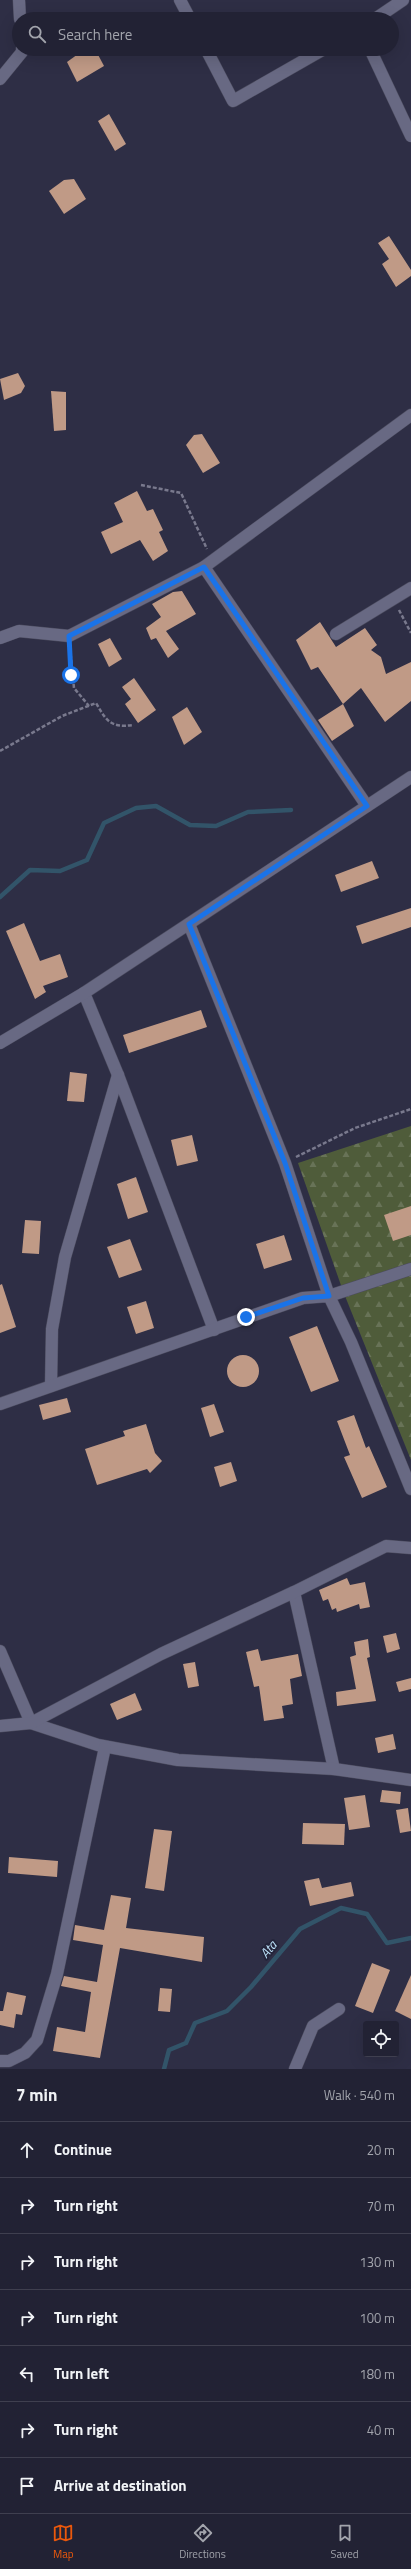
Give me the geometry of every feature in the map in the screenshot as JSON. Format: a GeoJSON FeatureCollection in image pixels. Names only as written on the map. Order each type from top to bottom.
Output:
{"type":"FeatureCollection","features":[{"type":"Feature","properties":{"kind":"street"},"geometry":{"type":"LineString","coordinates":[[19,0],[20,12]]}},
{"type":"Feature","properties":{"kind":"street"},"geometry":{"type":"LineString","coordinates":[[180,0],[186,12]]}},
{"type":"Feature","properties":{"kind":"street"},"geometry":{"type":"LineString","coordinates":[[385,12],[403,0]]}},
{"type":"Feature","properties":{"kind":"street"},"geometry":{"type":"LineString","coordinates":[[0,79],[19,56]]}},
{"type":"Feature","properties":{"kind":"street"},"geometry":{"type":"LineString","coordinates":[[210,56],[233,101],[312,56]]}},
{"type":"Feature","properties":{"kind":"street"},"geometry":{"type":"LineString","coordinates":[[373,56],[411,136]]}},
{"type":"Feature","properties":{"kind":"street"},"geometry":{"type":"LineString","coordinates":[[0,638],[19,631],[69,636],[208,564],[411,415]]}},
{"type":"Feature","properties":{"kind":"street"},"geometry":{"type":"LineString","coordinates":[[208,564],[367,806]]}},
{"type":"Feature","properties":{"kind":"street"},"geometry":{"type":"LineString","coordinates":[[336,634],[394,600],[411,588]]}},
{"type":"Feature","properties":{"kind":"street"},"geometry":{"type":"LineString","coordinates":[[0,1043],[84,993],[411,777]]}},
{"type":"Feature","properties":{"kind":"street"},"geometry":{"type":"LineString","coordinates":[[189,924],[285,1163],[329,1296],[351,1342],[411,1490]]}},
{"type":"Feature","properties":{"kind":"street"},"geometry":{"type":"LineString","coordinates":[[84,993],[118,1075],[214,1330]]}},
{"type":"Feature","properties":{"kind":"street"},"geometry":{"type":"LineString","coordinates":[[51,1386],[52,1328],[65,1257],[118,1075]]}},
{"type":"Feature","properties":{"kind":"street"},"geometry":{"type":"LineString","coordinates":[[0,1404],[303,1298],[329,1296],[411,1269]]}},
{"type":"Feature","properties":{"kind":"street"},"geometry":{"type":"LineString","coordinates":[[0,1726],[31,1723],[161,1654],[294,1592],[386,1546],[411,1548]]}},
{"type":"Feature","properties":{"kind":"street"},"geometry":{"type":"LineString","coordinates":[[294,1592],[334,1769]]}},
{"type":"Feature","properties":{"kind":"street"},"geometry":{"type":"LineString","coordinates":[[0,1651],[31,1723],[105,1747],[178,1760],[334,1769],[411,1780]]}},
{"type":"Feature","properties":{"kind":"street"},"geometry":{"type":"LineString","coordinates":[[0,2061],[9,2061],[25,2053],[38,2040],[57,1974],[105,1747]]}},
{"type":"Feature","properties":{"kind":"street"},"geometry":{"type":"LineString","coordinates":[[295,2069],[313,2026],[339,2009]]}},
{"type":"Feature","properties":{"kind":"path"},"geometry":{"type":"LineString","coordinates":[[141,485],[182,494],[208,564]]}},
{"type":"Feature","properties":{"kind":"path"},"geometry":{"type":"LineString","coordinates":[[394,600],[411,633]]}},
{"type":"Feature","properties":{"kind":"path"},"geometry":{"type":"LineString","coordinates":[[69,636],[74,688],[89,706]]}},
{"type":"Feature","properties":{"kind":"path"},"geometry":{"type":"LineString","coordinates":[[0,751],[62,716],[96,703],[106,721],[120,726],[134,725]]}},
{"type":"Feature","properties":{"kind":"path"},"geometry":{"type":"LineString","coordinates":[[285,1163],[355,1128],[411,1109]]}},
{"type":"Feature","properties":{"kind":"green space"},"geometry":{"type":"Polygon","coordinates":[[[411,1126],[411,1460],[343,1291],[298,1163],[411,1126]]]}},
{"type":"Feature","properties":{"kind":"building"},"geometry":{"type":"Polygon","coordinates":[[[75,56],[99,56],[104,66],[77,82],[67,62],[75,56]]]}},
{"type":"Feature","properties":{"kind":"building"},"geometry":{"type":"Polygon","coordinates":[[[109,114],[126,144],[115,151],[98,121],[109,114]]]}},
{"type":"Feature","properties":{"kind":"building"},"geometry":{"type":"Polygon","coordinates":[[[74,179],[86,199],[64,214],[49,191],[64,180],[74,179]]]}},
{"type":"Feature","properties":{"kind":"building"},"geometry":{"type":"Polygon","coordinates":[[[389,236],[411,270],[411,276],[396,287],[382,264],[389,259],[378,243],[389,236]]]}},
{"type":"Feature","properties":{"kind":"building"},"geometry":{"type":"Polygon","coordinates":[[[18,373],[25,386],[21,393],[4,400],[0,379],[18,373]]]}},
{"type":"Feature","properties":{"kind":"building"},"geometry":{"type":"Polygon","coordinates":[[[51,391],[66,392],[66,430],[54,431],[51,391]]]}},
{"type":"Feature","properties":{"kind":"building"},"geometry":{"type":"Polygon","coordinates":[[[202,434],[220,463],[203,473],[186,445],[194,435],[202,434]]]}},
{"type":"Feature","properties":{"kind":"building"},"geometry":{"type":"Polygon","coordinates":[[[137,491],[147,511],[153,509],[163,530],[159,532],[168,551],[153,561],[140,540],[111,554],[101,532],[123,522],[114,503],[137,491]]]}},
{"type":"Feature","properties":{"kind":"building"},"geometry":{"type":"Polygon","coordinates":[[[182,591],[196,614],[166,631],[179,649],[168,658],[156,638],[151,640],[146,628],[161,617],[152,604],[173,592],[182,591]]]}},
{"type":"Feature","properties":{"kind":"building"},"geometry":{"type":"Polygon","coordinates":[[[320,622],[336,647],[365,628],[377,645],[371,650],[381,657],[386,674],[411,662],[411,701],[385,722],[361,688],[343,704],[318,667],[311,670],[296,640],[320,622]]]}},
{"type":"Feature","properties":{"kind":"building"},"geometry":{"type":"Polygon","coordinates":[[[110,638],[122,659],[109,667],[98,644],[110,638]]]}},
{"type":"Feature","properties":{"kind":"building"},"geometry":{"type":"Polygon","coordinates":[[[134,678],[156,710],[138,723],[125,704],[131,699],[122,687],[134,678]]]}},
{"type":"Feature","properties":{"kind":"building"},"geometry":{"type":"Polygon","coordinates":[[[343,704],[354,726],[332,741],[318,720],[343,704]]]}},
{"type":"Feature","properties":{"kind":"building"},"geometry":{"type":"Polygon","coordinates":[[[187,707],[202,732],[184,745],[172,717],[187,707]]]}},
{"type":"Feature","properties":{"kind":"building"},"geometry":{"type":"Polygon","coordinates":[[[372,861],[379,878],[341,892],[335,875],[372,861]]]}},
{"type":"Feature","properties":{"kind":"building"},"geometry":{"type":"Polygon","coordinates":[[[411,908],[411,927],[362,944],[356,926],[411,908]]]}},
{"type":"Feature","properties":{"kind":"building"},"geometry":{"type":"Polygon","coordinates":[[[24,923],[40,961],[60,954],[68,977],[43,986],[46,992],[35,999],[6,931],[24,923]]]}},
{"type":"Feature","properties":{"kind":"building"},"geometry":{"type":"Polygon","coordinates":[[[201,1010],[207,1027],[129,1053],[123,1035],[201,1010]]]}},
{"type":"Feature","properties":{"kind":"building"},"geometry":{"type":"Polygon","coordinates":[[[70,1072],[87,1074],[84,1102],[67,1101],[70,1072]]]}},
{"type":"Feature","properties":{"kind":"building"},"geometry":{"type":"Polygon","coordinates":[[[192,1135],[198,1161],[177,1166],[171,1140],[192,1135]]]}},
{"type":"Feature","properties":{"kind":"building"},"geometry":{"type":"Polygon","coordinates":[[[136,1177],[148,1212],[128,1219],[117,1184],[136,1177]]]}},
{"type":"Feature","properties":{"kind":"building"},"geometry":{"type":"Polygon","coordinates":[[[411,1206],[411,1235],[393,1241],[384,1215],[411,1206]]]}},
{"type":"Feature","properties":{"kind":"building"},"geometry":{"type":"Polygon","coordinates":[[[25,1220],[41,1221],[39,1254],[22,1253],[25,1220]]]}},
{"type":"Feature","properties":{"kind":"building"},"geometry":{"type":"Polygon","coordinates":[[[284,1235],[292,1260],[264,1269],[256,1244],[284,1235]]]}},
{"type":"Feature","properties":{"kind":"building"},"geometry":{"type":"Polygon","coordinates":[[[130,1239],[142,1270],[119,1278],[107,1247],[130,1239]]]}},
{"type":"Feature","properties":{"kind":"building"},"geometry":{"type":"Polygon","coordinates":[[[2,1284],[16,1327],[0,1333],[0,1285],[2,1284]]]}},
{"type":"Feature","properties":{"kind":"building"},"geometry":{"type":"Polygon","coordinates":[[[146,1301],[154,1328],[136,1334],[127,1307],[146,1301]]]}},
{"type":"Feature","properties":{"kind":"building"},"geometry":{"type":"Polygon","coordinates":[[[317,1326],[339,1381],[311,1392],[289,1337],[317,1326]]]}},
{"type":"Feature","properties":{"kind":"building"},"geometry":{"type":"Polygon","coordinates":[[[240,1355],[246,1355],[256,1362],[259,1371],[258,1377],[252,1384],[246,1387],[240,1387],[230,1380],[227,1374],[227,1368],[234,1358],[240,1355]]]}},
{"type":"Feature","properties":{"kind":"building"},"geometry":{"type":"Polygon","coordinates":[[[67,1398],[71,1412],[43,1420],[39,1405],[67,1398]]]}},
{"type":"Feature","properties":{"kind":"building"},"geometry":{"type":"Polygon","coordinates":[[[214,1404],[224,1432],[210,1437],[201,1408],[214,1404]]]}},
{"type":"Feature","properties":{"kind":"building"},"geometry":{"type":"Polygon","coordinates":[[[354,1415],[366,1448],[369,1446],[387,1487],[362,1498],[344,1457],[350,1455],[337,1421],[354,1415]]]}},
{"type":"Feature","properties":{"kind":"building"},"geometry":{"type":"Polygon","coordinates":[[[146,1424],[155,1453],[162,1461],[150,1473],[147,1469],[97,1485],[85,1449],[125,1436],[123,1431],[146,1424]]]}},
{"type":"Feature","properties":{"kind":"building"},"geometry":{"type":"Polygon","coordinates":[[[231,1462],[237,1481],[220,1487],[214,1467],[231,1462]]]}},
{"type":"Feature","properties":{"kind":"building"},"geometry":{"type":"Polygon","coordinates":[[[347,1578],[350,1585],[365,1582],[370,1607],[360,1609],[359,1604],[337,1612],[336,1608],[332,1610],[328,1599],[323,1601],[319,1590],[347,1578]]]}},
{"type":"Feature","properties":{"kind":"building"},"geometry":{"type":"Polygon","coordinates":[[[396,1633],[400,1649],[387,1653],[383,1636],[396,1633]]]}},
{"type":"Feature","properties":{"kind":"building"},"geometry":{"type":"Polygon","coordinates":[[[368,1639],[370,1657],[367,1658],[376,1701],[337,1706],[336,1692],[356,1689],[350,1657],[356,1655],[354,1642],[368,1639]]]}},
{"type":"Feature","properties":{"kind":"building"},"geometry":{"type":"Polygon","coordinates":[[[258,1649],[261,1661],[298,1654],[302,1676],[290,1679],[293,1704],[282,1706],[284,1718],[264,1721],[259,1686],[254,1687],[246,1652],[258,1649]]]}},
{"type":"Feature","properties":{"kind":"building"},"geometry":{"type":"Polygon","coordinates":[[[195,1662],[199,1686],[188,1688],[183,1664],[195,1662]]]}},
{"type":"Feature","properties":{"kind":"building"},"geometry":{"type":"Polygon","coordinates":[[[411,1678],[411,1689],[399,1692],[396,1682],[411,1678]]]}},
{"type":"Feature","properties":{"kind":"building"},"geometry":{"type":"Polygon","coordinates":[[[135,1693],[142,1710],[117,1720],[110,1704],[135,1693]]]}},
{"type":"Feature","properties":{"kind":"building"},"geometry":{"type":"Polygon","coordinates":[[[393,1734],[396,1749],[378,1753],[375,1738],[393,1734]]]}},
{"type":"Feature","properties":{"kind":"building"},"geometry":{"type":"Polygon","coordinates":[[[382,1790],[401,1792],[400,1804],[380,1802],[382,1790]]]}},
{"type":"Feature","properties":{"kind":"building"},"geometry":{"type":"Polygon","coordinates":[[[365,1795],[370,1827],[349,1830],[344,1798],[365,1795]]]}},
{"type":"Feature","properties":{"kind":"building"},"geometry":{"type":"Polygon","coordinates":[[[408,1808],[411,1831],[400,1833],[396,1810],[408,1808]]]}},
{"type":"Feature","properties":{"kind":"building"},"geometry":{"type":"Polygon","coordinates":[[[303,1823],[345,1824],[344,1845],[302,1844],[303,1823]]]}},
{"type":"Feature","properties":{"kind":"building"},"geometry":{"type":"Polygon","coordinates":[[[154,1829],[172,1831],[164,1891],[145,1888],[154,1829]]]}},
{"type":"Feature","properties":{"kind":"building"},"geometry":{"type":"Polygon","coordinates":[[[9,1857],[58,1861],[57,1877],[8,1873],[9,1857]]]}},
{"type":"Feature","properties":{"kind":"building"},"geometry":{"type":"Polygon","coordinates":[[[319,1878],[322,1888],[351,1882],[354,1896],[310,1906],[304,1881],[319,1878]]]}},
{"type":"Feature","properties":{"kind":"building"},"geometry":{"type":"Polygon","coordinates":[[[111,1895],[131,1898],[126,1928],[204,1937],[202,1962],[120,1948],[100,2058],[53,2051],[57,2027],[85,2032],[91,1992],[61,1986],[64,1976],[97,1982],[103,1945],[73,1940],[75,1925],[104,1930],[111,1895]]]}},
{"type":"Feature","properties":{"kind":"building"},"geometry":{"type":"Polygon","coordinates":[[[372,1963],[390,1970],[373,2013],[355,2006],[372,1963]]]}},
{"type":"Feature","properties":{"kind":"building"},"geometry":{"type":"Polygon","coordinates":[[[411,1975],[411,2019],[395,2011],[411,1975]]]}},
{"type":"Feature","properties":{"kind":"building"},"geometry":{"type":"Polygon","coordinates":[[[160,1988],[172,1989],[170,2012],[158,2011],[160,1988]]]}},
{"type":"Feature","properties":{"kind":"building"},"geometry":{"type":"Polygon","coordinates":[[[7,1992],[26,1996],[22,2015],[16,2014],[14,2028],[0,2025],[0,2011],[3,2011],[7,1992]]]}},
{"type":"Feature","properties":{"kind":"waterway"},"geometry":{"type":"LineString","coordinates":[[0,897],[30,870],[60,871],[87,860],[104,823],[136,808],[156,806],[190,825],[216,826],[248,812],[291,810]]}},
{"type":"Feature","properties":{"kind":"waterway","name":"Ata"},"geometry":{"type":"LineString","coordinates":[[164,2069],[169,2050],[186,2043],[195,2023],[227,2011],[251,1987],[300,1929],[341,1908],[367,1914],[387,1943],[411,1938]]}},
{"type":"Feature","properties":{"kind":"route"},"geometry":{"type":"LineString","coordinates":[[71,675],[69,636],[204,567],[367,806],[189,924],[285,1163],[329,1296],[303,1298],[246,1317]]}}]}
